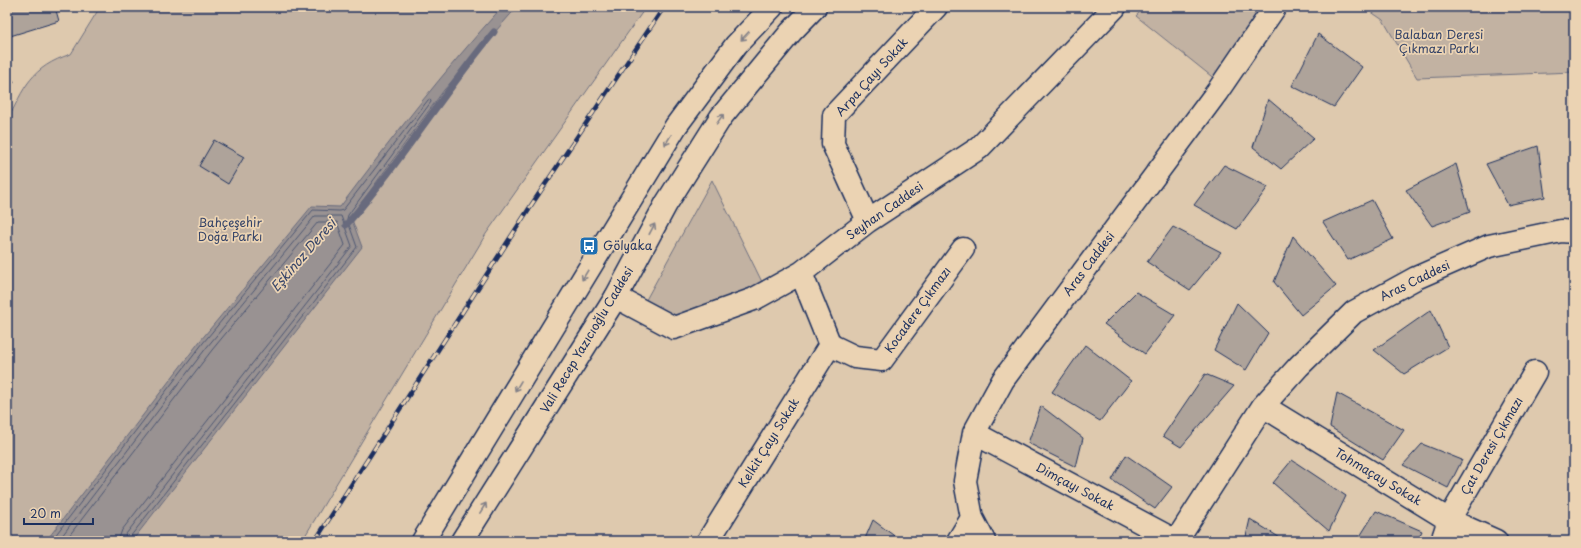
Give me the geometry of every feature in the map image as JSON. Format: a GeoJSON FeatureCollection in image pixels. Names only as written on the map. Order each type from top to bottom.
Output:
{"type":"FeatureCollection","features":[{"type":"Feature","properties":{"kind":"street"},"geometry":{"type":"LineString","coordinates":[[423,541],[676,126],[736,45],[772,7]]}},
{"type":"Feature","properties":{"kind":"street","name":"Vali Recep Yazıcıoğlu Caddesi"},"geometry":{"type":"LineString","coordinates":[[462,541],[616,297],[666,204],[722,117],[791,32],[815,7]]}},
{"type":"Feature","properties":{"kind":"street","name":"Arpa Çayı Sokak"},"geometry":{"type":"LineString","coordinates":[[868,221],[833,144],[834,115],[936,7]]}},
{"type":"Feature","properties":{"kind":"street","name":"Seyhan Caddesi"},"geometry":{"type":"LineString","coordinates":[[616,297],[674,328],[754,299],[801,273],[868,221],[979,148],[1115,7]]}},
{"type":"Feature","properties":{"kind":"street","name":"Aras Caddesi"},"geometry":{"type":"LineString","coordinates":[[984,541],[972,518],[965,481],[974,433],[1003,380],[1217,92],[1275,7]]}},
{"type":"Feature","properties":{"kind":"street","name":"Aras Caddesi"},"geometry":{"type":"LineString","coordinates":[[1176,541],[1263,406],[1299,366],[1354,312],[1409,281],[1489,246],[1561,231],[1574,232]]}},
{"type":"Feature","properties":{"kind":"street","name":"Kocadere Çıkmazı"},"geometry":{"type":"LineString","coordinates":[[830,345],[855,357],[882,360],[963,249]]}},
{"type":"Feature","properties":{"kind":"street"},"geometry":{"type":"LineString","coordinates":[[801,273],[830,345]]}},
{"type":"Feature","properties":{"kind":"street","name":"Kelkit Çayı Sokak"},"geometry":{"type":"LineString","coordinates":[[708,541],[830,345]]}},
{"type":"Feature","properties":{"kind":"street","name":"Çat Deresi Çıkmazı"},"geometry":{"type":"LineString","coordinates":[[1442,541],[1450,520],[1535,372]]}},
{"type":"Feature","properties":{"kind":"street","name":"Tohmaçay Sokak"},"geometry":{"type":"LineString","coordinates":[[1263,406],[1450,520],[1496,541]]}},
{"type":"Feature","properties":{"kind":"street","name":"Dimçayı Sokak"},"geometry":{"type":"LineString","coordinates":[[974,433],[1176,541]]}},
{"type":"Feature","properties":{"kind":"street"},"geometry":{"type":"LineString","coordinates":[[958,541],[972,518]]}},
{"type":"Feature","properties":{"kind":"green space","name":"Bahçeşehir Doğa Parkı"},"geometry":{"type":"Polygon","coordinates":[[[100,7],[646,7],[486,234],[302,541],[7,541],[7,122],[30,80],[47,65],[57,59],[71,54],[100,7]]]}},
{"type":"Feature","properties":{"kind":"green space"},"geometry":{"type":"Polygon","coordinates":[[[1144,7],[1269,7],[1216,80],[1136,16],[1144,7]]]}},
{"type":"Feature","properties":{"kind":"green space","name":"Balaban Deresi Çıkmazı Parkı"},"geometry":{"type":"Polygon","coordinates":[[[1364,7],[1574,7],[1574,72],[1417,78],[1383,20],[1364,7]]]}},
{"type":"Feature","properties":{"kind":"green space"},"geometry":{"type":"Polygon","coordinates":[[[712,180],[763,284],[675,322],[642,307],[712,180]]]}},
{"type":"Feature","properties":{"kind":"water"},"geometry":{"type":"Polygon","coordinates":[[[502,7],[517,7],[444,90],[351,217],[362,247],[132,541],[46,541],[200,341],[312,206],[340,207],[419,105],[502,7]]]}},
{"type":"Feature","properties":{"kind":"building"},"geometry":{"type":"Polygon","coordinates":[[[7,7],[55,7],[59,21],[7,37],[7,7]]]}},
{"type":"Feature","properties":{"kind":"building"},"geometry":{"type":"Polygon","coordinates":[[[1318,34],[1362,67],[1334,107],[1292,86],[1318,34]]]}},
{"type":"Feature","properties":{"kind":"building"},"geometry":{"type":"Polygon","coordinates":[[[7,79],[14,81],[7,95],[7,79]]]}},
{"type":"Feature","properties":{"kind":"building"},"geometry":{"type":"Polygon","coordinates":[[[1268,99],[1314,138],[1281,169],[1253,147],[1268,99]]]}},
{"type":"Feature","properties":{"kind":"building"},"geometry":{"type":"Polygon","coordinates":[[[214,140],[244,157],[228,184],[199,166],[214,140]]]}},
{"type":"Feature","properties":{"kind":"building"},"geometry":{"type":"Polygon","coordinates":[[[1538,146],[1545,197],[1508,205],[1486,164],[1538,146]]]}},
{"type":"Feature","properties":{"kind":"building"},"geometry":{"type":"Polygon","coordinates":[[[1456,164],[1470,212],[1432,226],[1406,190],[1456,164]]]}},
{"type":"Feature","properties":{"kind":"building"},"geometry":{"type":"Polygon","coordinates":[[[1224,165],[1268,187],[1237,229],[1194,205],[1224,165]]]}},
{"type":"Feature","properties":{"kind":"building"},"geometry":{"type":"Polygon","coordinates":[[[1372,200],[1393,239],[1348,260],[1323,222],[1372,200]]]}},
{"type":"Feature","properties":{"kind":"building"},"geometry":{"type":"Polygon","coordinates":[[[1173,227],[1221,252],[1190,290],[1147,262],[1173,227]]]}},
{"type":"Feature","properties":{"kind":"building"},"geometry":{"type":"Polygon","coordinates":[[[1293,236],[1336,286],[1301,315],[1274,282],[1293,236]]]}},
{"type":"Feature","properties":{"kind":"building"},"geometry":{"type":"Polygon","coordinates":[[[1136,292],[1175,315],[1145,354],[1104,324],[1136,292]]]}},
{"type":"Feature","properties":{"kind":"building"},"geometry":{"type":"Polygon","coordinates":[[[1237,303],[1268,333],[1246,370],[1214,350],[1237,303]]]}},
{"type":"Feature","properties":{"kind":"building"},"geometry":{"type":"Polygon","coordinates":[[[1431,310],[1448,347],[1404,374],[1374,350],[1431,310]]]}},
{"type":"Feature","properties":{"kind":"building"},"geometry":{"type":"Polygon","coordinates":[[[1085,345],[1131,381],[1100,421],[1052,392],[1085,345]]]}},
{"type":"Feature","properties":{"kind":"building"},"geometry":{"type":"Polygon","coordinates":[[[1205,374],[1234,386],[1181,447],[1163,436],[1205,374]]]}},
{"type":"Feature","properties":{"kind":"building"},"geometry":{"type":"Polygon","coordinates":[[[1337,393],[1404,430],[1383,460],[1330,427],[1337,393]]]}},
{"type":"Feature","properties":{"kind":"building"},"geometry":{"type":"Polygon","coordinates":[[[1041,406],[1083,438],[1076,467],[1028,443],[1041,406]]]}},
{"type":"Feature","properties":{"kind":"building"},"geometry":{"type":"Polygon","coordinates":[[[1422,444],[1462,460],[1448,488],[1403,465],[1422,444]]]}},
{"type":"Feature","properties":{"kind":"building"},"geometry":{"type":"Polygon","coordinates":[[[1126,455],[1172,487],[1155,509],[1112,480],[1126,455]]]}},
{"type":"Feature","properties":{"kind":"building"},"geometry":{"type":"Polygon","coordinates":[[[1292,460],[1346,496],[1329,531],[1273,483],[1292,460]]]}},
{"type":"Feature","properties":{"kind":"building"},"geometry":{"type":"Polygon","coordinates":[[[1376,511],[1422,531],[1417,541],[1357,541],[1376,511]]]}},
{"type":"Feature","properties":{"kind":"building"},"geometry":{"type":"Polygon","coordinates":[[[1250,519],[1285,541],[1245,541],[1250,519]]]}},
{"type":"Feature","properties":{"kind":"building"},"geometry":{"type":"Polygon","coordinates":[[[873,520],[901,541],[864,541],[873,520]]]}},
{"type":"Feature","properties":{"kind":"waterway","name":"Eşkinoz Deresi"},"geometry":{"type":"LineString","coordinates":[[346,225],[385,178],[494,32]]}},
{"type":"Feature","properties":{"kind":"railway"},"geometry":{"type":"LineString","coordinates":[[315,541],[532,204],[664,7]]}},
{"type":"Feature","properties":{"kind":"place","name":"Gölyaka"},"geometry":{"type":"Point","coordinates":[589,246]}}]}
